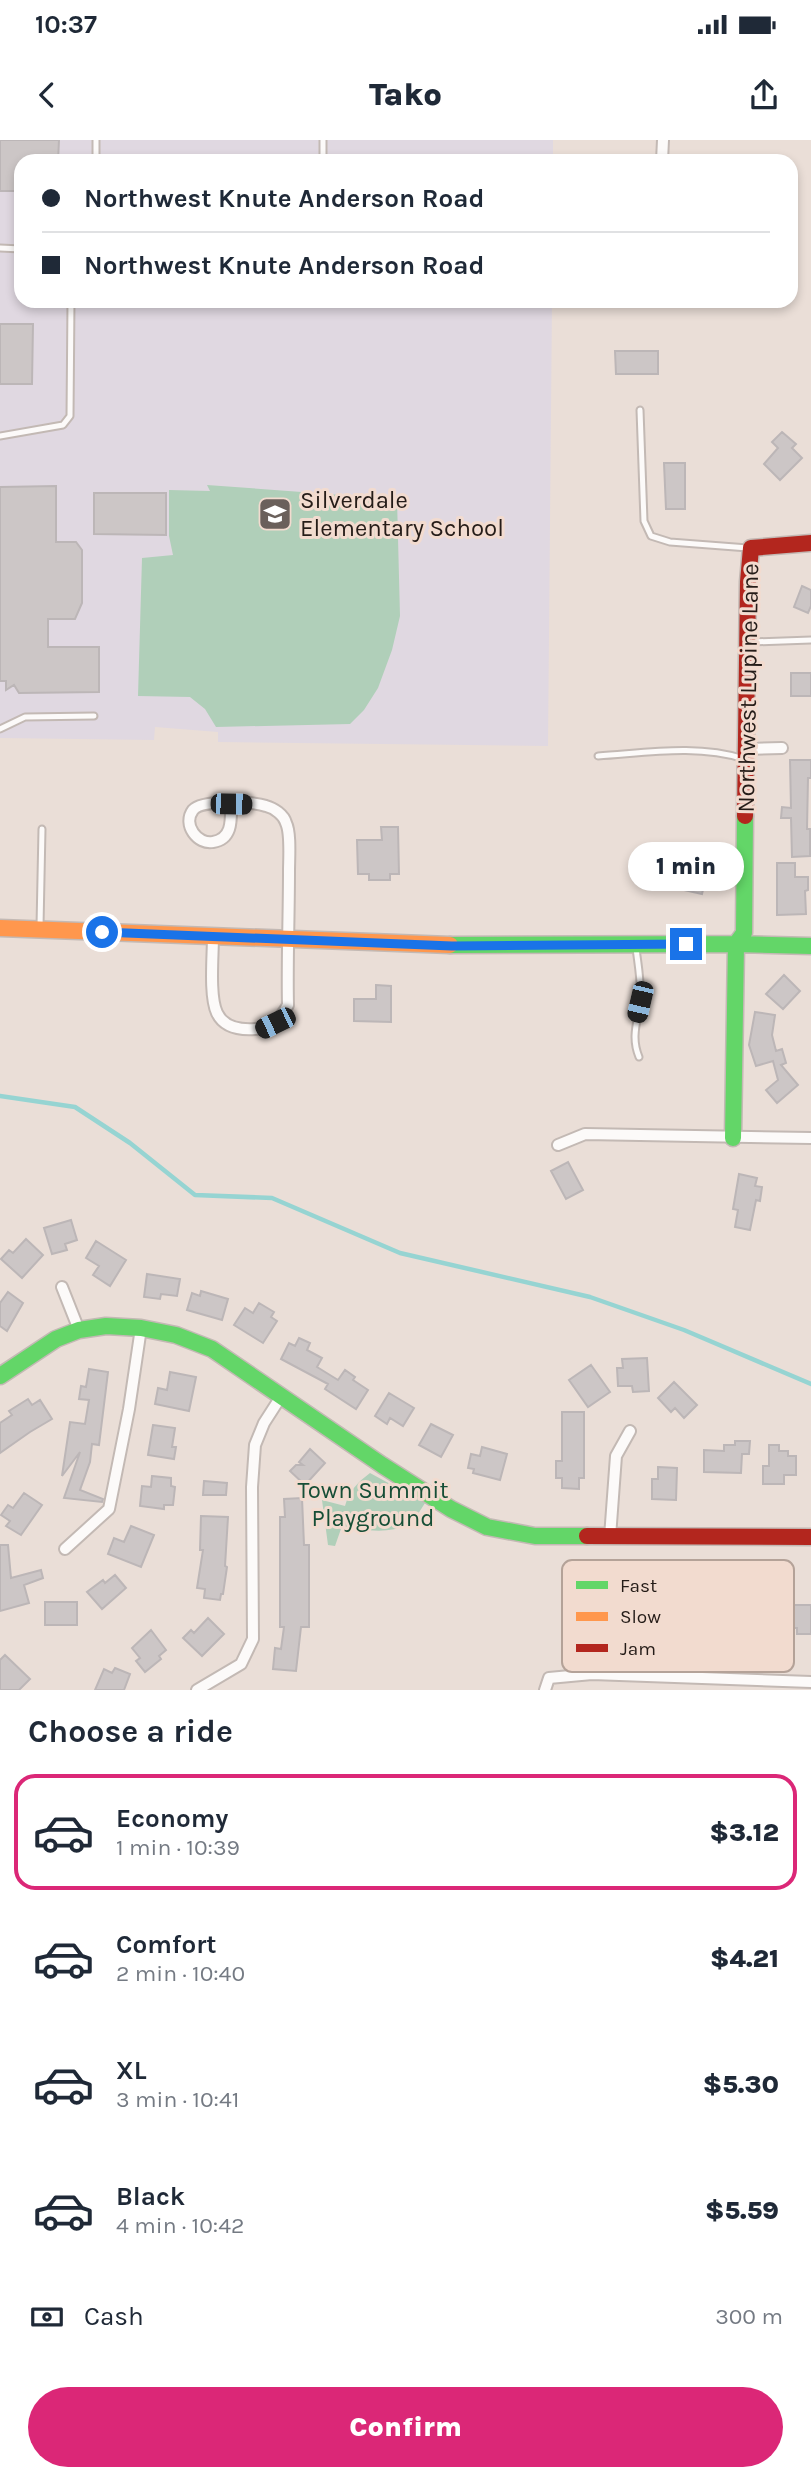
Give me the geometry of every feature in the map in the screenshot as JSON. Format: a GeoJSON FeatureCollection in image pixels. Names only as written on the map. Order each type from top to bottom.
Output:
{"type":"FeatureCollection","features":[{"type":"Feature","properties":{"kind":"street","name":"Northwest Lupine Lane"},"geometry":{"type":"LineString","coordinates":[[733,1138],[736,944],[744,933],[748,582],[751,548],[811,543]]}},
{"type":"Feature","properties":{"kind":"street"},"geometry":{"type":"LineString","coordinates":[[747,754],[782,748]]}},
{"type":"Feature","properties":{"kind":"street"},"geometry":{"type":"LineString","coordinates":[[213,936],[214,998],[217,1014],[233,1028],[262,1029],[275,1023],[288,1005],[286,823],[278,812],[268,806],[231,804],[202,805],[194,810],[190,820],[192,832],[200,841],[210,843],[221,840],[228,834],[231,804]]}},
{"type":"Feature","properties":{"kind":"street"},"geometry":{"type":"LineString","coordinates":[[0,928],[452,946],[811,946]]}},
{"type":"Feature","properties":{"kind":"street"},"geometry":{"type":"LineString","coordinates":[[558,1144],[585,1134],[811,1138]]}},
{"type":"Feature","properties":{"kind":"street"},"geometry":{"type":"LineString","coordinates":[[62,1287],[79,1330]]}},
{"type":"Feature","properties":{"kind":"street"},"geometry":{"type":"LineString","coordinates":[[0,1376],[56,1339],[79,1330],[106,1326],[141,1328],[176,1335],[212,1349],[382,1465],[451,1509],[488,1527],[536,1536],[811,1537]]}},
{"type":"Feature","properties":{"kind":"street"},"geometry":{"type":"LineString","coordinates":[[65,1549],[109,1509],[130,1409],[141,1328]]}},
{"type":"Feature","properties":{"kind":"street"},"geometry":{"type":"LineString","coordinates":[[197,1690],[241,1664],[253,1639],[254,1445],[282,1395]]}},
{"type":"Feature","properties":{"kind":"street"},"geometry":{"type":"LineString","coordinates":[[610,1537],[616,1456],[630,1430]]}},
{"type":"Feature","properties":{"kind":"street"},"geometry":{"type":"LineString","coordinates":[[544,1690],[549,1678],[592,1674],[764,1686],[811,1682]]}},
{"type":"Feature","properties":{"kind":"lane"},"geometry":{"type":"LineString","coordinates":[[0,436],[63,425],[70,416],[71,308]]}},
{"type":"Feature","properties":{"kind":"lane"},"geometry":{"type":"LineString","coordinates":[[640,410],[644,521],[652,536],[670,542],[751,548]]}},
{"type":"Feature","properties":{"kind":"lane"},"geometry":{"type":"LineString","coordinates":[[748,643],[811,640]]}},
{"type":"Feature","properties":{"kind":"lane"},"geometry":{"type":"LineString","coordinates":[[0,729],[25,717],[94,716]]}},
{"type":"Feature","properties":{"kind":"lane"},"geometry":{"type":"LineString","coordinates":[[598,757],[706,751],[747,754]]}},
{"type":"Feature","properties":{"kind":"lane"},"geometry":{"type":"LineString","coordinates":[[40,929],[42,829]]}},
{"type":"Feature","properties":{"kind":"lane"},"geometry":{"type":"LineString","coordinates":[[636,945],[640,1002],[634,1028],[635,1049],[639,1057]]}},
{"type":"Feature","properties":{"kind":"shaded area","name":"Silverdale Elementary School"},"geometry":{"type":"Polygon","coordinates":[[[0,140],[553,140],[553,154],[14,154],[14,308],[552,308],[548,746],[218,742],[218,732],[155,727],[154,740],[0,738],[0,140]]]}},
{"type":"Feature","properties":{"kind":"green space"},"geometry":{"type":"Polygon","coordinates":[[[207,485],[397,499],[400,616],[392,650],[378,688],[364,710],[350,724],[216,727],[205,709],[190,697],[138,696],[142,558],[173,555],[169,536],[169,490],[210,491],[207,485]]]}},
{"type":"Feature","properties":{"kind":"green space","name":"Town Summit Playground"},"geometry":{"type":"Polygon","coordinates":[[[370,1473],[425,1503],[414,1519],[405,1526],[378,1531],[342,1526],[335,1546],[328,1545],[322,1500],[345,1506],[354,1487],[370,1473]]]}},
{"type":"Feature","properties":{"kind":"building"},"geometry":{"type":"Polygon","coordinates":[[[0,140],[59,140],[58,154],[14,154],[14,191],[0,191],[0,140]]]}},
{"type":"Feature","properties":{"kind":"building"},"geometry":{"type":"Polygon","coordinates":[[[0,324],[33,324],[32,384],[0,384],[0,324]]]}},
{"type":"Feature","properties":{"kind":"building"},"geometry":{"type":"Polygon","coordinates":[[[615,351],[658,351],[658,374],[616,374],[615,351]]]}},
{"type":"Feature","properties":{"kind":"building"},"geometry":{"type":"Polygon","coordinates":[[[782,432],[796,444],[792,448],[802,458],[780,480],[764,464],[778,448],[772,442],[782,432]]]}},
{"type":"Feature","properties":{"kind":"building"},"geometry":{"type":"Polygon","coordinates":[[[664,463],[685,463],[685,509],[666,509],[664,463]]]}},
{"type":"Feature","properties":{"kind":"building"},"geometry":{"type":"Polygon","coordinates":[[[56,486],[56,542],[76,542],[82,550],[82,603],[75,619],[48,619],[48,647],[99,647],[99,692],[19,693],[14,685],[6,690],[6,681],[0,681],[0,487],[56,486]]]}},
{"type":"Feature","properties":{"kind":"building"},"geometry":{"type":"Polygon","coordinates":[[[94,493],[166,493],[166,535],[94,534],[94,493]]]}},
{"type":"Feature","properties":{"kind":"building"},"geometry":{"type":"Polygon","coordinates":[[[802,586],[811,590],[808,613],[794,607],[802,586]]]}},
{"type":"Feature","properties":{"kind":"building"},"geometry":{"type":"Polygon","coordinates":[[[791,673],[811,673],[811,696],[791,696],[791,673]]]}},
{"type":"Feature","properties":{"kind":"building"},"geometry":{"type":"Polygon","coordinates":[[[790,760],[811,760],[807,829],[810,829],[810,856],[792,857],[791,818],[781,818],[782,807],[791,808],[790,760]]]}},
{"type":"Feature","properties":{"kind":"building"},"geometry":{"type":"Polygon","coordinates":[[[381,827],[398,827],[399,874],[390,874],[390,880],[369,880],[369,874],[358,874],[357,840],[382,840],[381,827]]]}},
{"type":"Feature","properties":{"kind":"building"},"geometry":{"type":"Polygon","coordinates":[[[668,858],[696,864],[695,870],[707,872],[702,894],[662,885],[668,858]]]}},
{"type":"Feature","properties":{"kind":"building"},"geometry":{"type":"Polygon","coordinates":[[[777,863],[795,863],[795,877],[808,877],[808,890],[805,891],[806,914],[777,915],[777,863]]]}},
{"type":"Feature","properties":{"kind":"building"},"geometry":{"type":"Polygon","coordinates":[[[784,975],[800,991],[783,1009],[766,994],[784,975]]]}},
{"type":"Feature","properties":{"kind":"building"},"geometry":{"type":"Polygon","coordinates":[[[376,985],[391,986],[391,1022],[354,1021],[354,999],[376,999],[376,985]]]}},
{"type":"Feature","properties":{"kind":"building"},"geometry":{"type":"Polygon","coordinates":[[[755,1012],[775,1015],[772,1035],[776,1051],[782,1049],[786,1063],[781,1065],[798,1085],[777,1103],[766,1090],[778,1080],[773,1061],[756,1066],[749,1045],[755,1012]]]}},
{"type":"Feature","properties":{"kind":"building"},"geometry":{"type":"Polygon","coordinates":[[[568,1162],[583,1190],[566,1199],[551,1171],[568,1162]]]}},
{"type":"Feature","properties":{"kind":"building"},"geometry":{"type":"Polygon","coordinates":[[[739,1174],[757,1178],[755,1186],[762,1187],[760,1201],[756,1200],[750,1230],[735,1227],[738,1210],[733,1209],[739,1174]]]}},
{"type":"Feature","properties":{"kind":"building"},"geometry":{"type":"Polygon","coordinates":[[[71,1220],[77,1240],[65,1244],[67,1250],[52,1254],[44,1228],[71,1220]]]}},
{"type":"Feature","properties":{"kind":"building"},"geometry":{"type":"Polygon","coordinates":[[[26,1239],[43,1255],[22,1278],[1,1259],[9,1250],[13,1253],[26,1239]]]}},
{"type":"Feature","properties":{"kind":"building"},"geometry":{"type":"Polygon","coordinates":[[[96,1241],[126,1260],[110,1286],[93,1275],[99,1266],[86,1258],[96,1241]]]}},
{"type":"Feature","properties":{"kind":"building"},"geometry":{"type":"Polygon","coordinates":[[[147,1274],[180,1279],[177,1296],[161,1294],[160,1299],[144,1297],[147,1274]]]}},
{"type":"Feature","properties":{"kind":"building"},"geometry":{"type":"Polygon","coordinates":[[[201,1291],[228,1299],[222,1320],[187,1310],[192,1293],[200,1296],[201,1291]]]}},
{"type":"Feature","properties":{"kind":"building"},"geometry":{"type":"Polygon","coordinates":[[[8,1292],[23,1303],[7,1331],[0,1326],[0,1303],[8,1292]]]}},
{"type":"Feature","properties":{"kind":"building"},"geometry":{"type":"Polygon","coordinates":[[[259,1303],[274,1312],[271,1317],[277,1321],[263,1343],[234,1325],[245,1308],[253,1313],[259,1303]]]}},
{"type":"Feature","properties":{"kind":"building"},"geometry":{"type":"Polygon","coordinates":[[[299,1338],[310,1343],[307,1350],[322,1358],[317,1367],[338,1380],[345,1370],[355,1377],[353,1380],[368,1390],[356,1409],[325,1389],[328,1384],[281,1359],[289,1343],[295,1346],[299,1338]]]}},
{"type":"Feature","properties":{"kind":"building"},"geometry":{"type":"Polygon","coordinates":[[[647,1358],[649,1391],[633,1392],[632,1386],[618,1386],[617,1368],[623,1368],[622,1359],[647,1358]]]}},
{"type":"Feature","properties":{"kind":"building"},"geometry":{"type":"Polygon","coordinates":[[[591,1365],[610,1392],[588,1407],[569,1380],[591,1365]]]}},
{"type":"Feature","properties":{"kind":"building"},"geometry":{"type":"Polygon","coordinates":[[[89,1369],[108,1372],[99,1445],[92,1444],[90,1462],[80,1490],[103,1499],[102,1502],[64,1498],[80,1452],[62,1476],[70,1422],[85,1424],[89,1400],[79,1399],[81,1386],[86,1387],[89,1369]]]}},
{"type":"Feature","properties":{"kind":"building"},"geometry":{"type":"Polygon","coordinates":[[[170,1372],[196,1377],[189,1411],[155,1404],[158,1388],[167,1390],[170,1372]]]}},
{"type":"Feature","properties":{"kind":"building"},"geometry":{"type":"Polygon","coordinates":[[[674,1382],[697,1405],[684,1418],[675,1408],[671,1412],[658,1398],[674,1382]]]}},
{"type":"Feature","properties":{"kind":"building"},"geometry":{"type":"Polygon","coordinates":[[[389,1393],[414,1408],[403,1426],[390,1418],[387,1424],[375,1416],[389,1393]]]}},
{"type":"Feature","properties":{"kind":"building"},"geometry":{"type":"Polygon","coordinates":[[[28,1399],[32,1405],[40,1400],[52,1419],[0,1453],[0,1423],[12,1415],[9,1411],[28,1399]]]}},
{"type":"Feature","properties":{"kind":"building"},"geometry":{"type":"Polygon","coordinates":[[[562,1412],[584,1412],[584,1478],[579,1478],[579,1489],[562,1488],[562,1478],[556,1478],[556,1461],[562,1461],[562,1412]]]}},
{"type":"Feature","properties":{"kind":"building"},"geometry":{"type":"Polygon","coordinates":[[[431,1424],[453,1435],[441,1457],[419,1445],[431,1424]]]}},
{"type":"Feature","properties":{"kind":"building"},"geometry":{"type":"Polygon","coordinates":[[[153,1425],[175,1428],[172,1447],[176,1447],[174,1459],[148,1455],[153,1425]]]}},
{"type":"Feature","properties":{"kind":"building"},"geometry":{"type":"Polygon","coordinates":[[[735,1441],[750,1441],[749,1454],[742,1454],[741,1473],[704,1472],[704,1450],[724,1451],[724,1445],[735,1445],[735,1441]]]}},
{"type":"Feature","properties":{"kind":"building"},"geometry":{"type":"Polygon","coordinates":[[[769,1445],[779,1445],[779,1451],[788,1451],[788,1456],[796,1456],[796,1475],[784,1475],[784,1484],[763,1484],[763,1466],[769,1466],[769,1445]]]}},
{"type":"Feature","properties":{"kind":"building"},"geometry":{"type":"Polygon","coordinates":[[[482,1447],[507,1454],[500,1480],[473,1473],[474,1469],[468,1468],[471,1454],[480,1456],[482,1447]]]}},
{"type":"Feature","properties":{"kind":"building"},"geometry":{"type":"Polygon","coordinates":[[[310,1449],[325,1463],[305,1485],[290,1471],[296,1465],[303,1465],[299,1462],[310,1449]]]}},
{"type":"Feature","properties":{"kind":"building"},"geometry":{"type":"Polygon","coordinates":[[[658,1467],[677,1468],[676,1500],[652,1499],[652,1479],[658,1479],[658,1467]]]}},
{"type":"Feature","properties":{"kind":"building"},"geometry":{"type":"Polygon","coordinates":[[[152,1476],[171,1478],[171,1486],[175,1487],[173,1505],[164,1505],[164,1509],[140,1506],[142,1486],[151,1487],[152,1476]]]}},
{"type":"Feature","properties":{"kind":"building"},"geometry":{"type":"Polygon","coordinates":[[[204,1481],[227,1483],[226,1495],[203,1495],[204,1481]]]}},
{"type":"Feature","properties":{"kind":"building"},"geometry":{"type":"Polygon","coordinates":[[[24,1493],[42,1505],[21,1535],[6,1526],[10,1521],[1,1515],[8,1505],[13,1508],[24,1493]]]}},
{"type":"Feature","properties":{"kind":"building"},"geometry":{"type":"Polygon","coordinates":[[[302,1498],[304,1545],[309,1545],[309,1627],[301,1627],[296,1671],[273,1669],[275,1648],[281,1649],[284,1627],[280,1627],[280,1517],[285,1517],[284,1499],[302,1498]]]}},
{"type":"Feature","properties":{"kind":"building"},"geometry":{"type":"Polygon","coordinates":[[[201,1516],[228,1517],[227,1567],[220,1600],[204,1598],[205,1589],[197,1588],[203,1550],[200,1550],[201,1516]]]}},
{"type":"Feature","properties":{"kind":"building"},"geometry":{"type":"Polygon","coordinates":[[[131,1526],[154,1535],[141,1567],[108,1554],[114,1538],[124,1542],[131,1526]]]}},
{"type":"Feature","properties":{"kind":"building"},"geometry":{"type":"Polygon","coordinates":[[[0,1545],[8,1545],[11,1578],[41,1570],[43,1578],[24,1585],[29,1603],[0,1611],[0,1545]]]}},
{"type":"Feature","properties":{"kind":"building"},"geometry":{"type":"Polygon","coordinates":[[[115,1575],[126,1588],[102,1609],[87,1592],[115,1575]]]}},
{"type":"Feature","properties":{"kind":"building"},"geometry":{"type":"Polygon","coordinates":[[[45,1602],[77,1602],[77,1625],[45,1625],[45,1602]]]}},
{"type":"Feature","properties":{"kind":"building"},"geometry":{"type":"Polygon","coordinates":[[[794,1605],[811,1605],[811,1634],[797,1634],[797,1628],[794,1628],[794,1605]]]}},
{"type":"Feature","properties":{"kind":"building"},"geometry":{"type":"Polygon","coordinates":[[[208,1618],[224,1634],[202,1656],[183,1638],[191,1630],[194,1633],[208,1618]]]}},
{"type":"Feature","properties":{"kind":"building"},"geometry":{"type":"Polygon","coordinates":[[[151,1630],[166,1650],[159,1656],[161,1659],[145,1672],[136,1661],[140,1658],[132,1648],[151,1630]]]}},
{"type":"Feature","properties":{"kind":"building"},"geometry":{"type":"Polygon","coordinates":[[[5,1655],[30,1679],[19,1690],[0,1690],[0,1660],[5,1655]]]}},
{"type":"Feature","properties":{"kind":"building"},"geometry":{"type":"Polygon","coordinates":[[[115,1668],[130,1674],[124,1690],[95,1690],[104,1669],[112,1673],[115,1668]]]}},
{"type":"Feature","properties":{"kind":"waterway"},"geometry":{"type":"LineString","coordinates":[[0,1096],[75,1107],[130,1143],[195,1195],[272,1198],[400,1253],[590,1297],[684,1330],[811,1384]]}},
{"type":"Feature","properties":{"kind":"traffic: fast"},"geometry":{"type":"LineString","coordinates":[[733,1138],[736,944],[744,933],[745,816]]}},
{"type":"Feature","properties":{"kind":"traffic: fast"},"geometry":{"type":"LineString","coordinates":[[450,945],[811,946]]}},
{"type":"Feature","properties":{"kind":"traffic: fast"},"geometry":{"type":"LineString","coordinates":[[0,1376],[56,1339],[79,1330],[106,1326],[141,1328],[176,1335],[212,1349],[382,1465],[451,1509],[487,1527],[535,1536],[587,1536]]}},
{"type":"Feature","properties":{"kind":"traffic: slow"},"geometry":{"type":"LineString","coordinates":[[0,928],[450,945]]}},
{"type":"Feature","properties":{"kind":"traffic: jam"},"geometry":{"type":"LineString","coordinates":[[745,816],[748,582],[751,548],[811,543]]}},
{"type":"Feature","properties":{"kind":"traffic: jam"},"geometry":{"type":"LineString","coordinates":[[587,1536],[811,1537]]}},
{"type":"Feature","properties":{"kind":"place","name":"Silverdale Elementary School"},"geometry":{"type":"Point","coordinates":[275,514]}},
{"type":"Feature","properties":{"kind":"route"},"geometry":{"type":"LineString","coordinates":[[102,932],[452,946],[686,944]]}}]}
